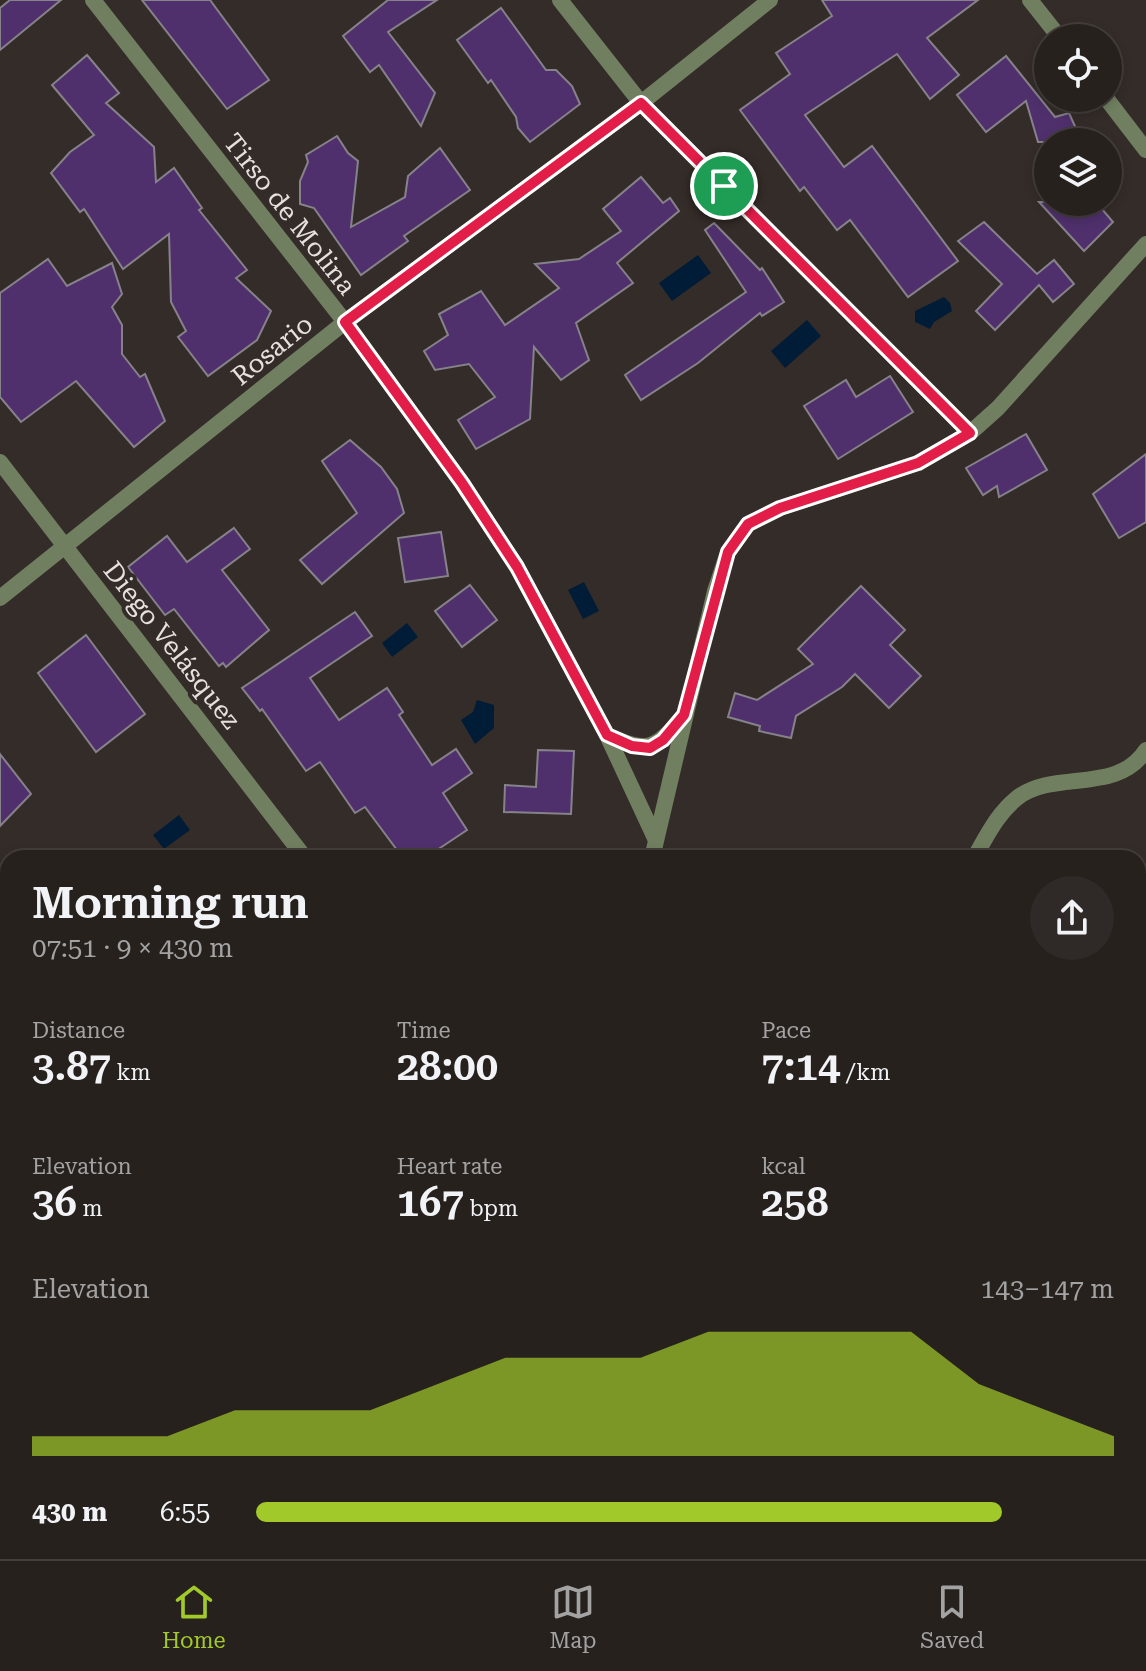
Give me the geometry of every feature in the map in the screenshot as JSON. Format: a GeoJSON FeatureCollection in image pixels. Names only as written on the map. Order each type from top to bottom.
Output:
{"type":"FeatureCollection","features":[{"type":"Feature","properties":{"kind":"street","name":"Tirso de Molina"},"geometry":{"type":"LineString","coordinates":[[93,0],[345,322],[462,483],[517,567],[607,735],[655,838]]}},
{"type":"Feature","properties":{"kind":"street"},"geometry":{"type":"LineString","coordinates":[[560,0],[641,103],[970,433]]}},
{"type":"Feature","properties":{"kind":"street","name":"Rosario"},"geometry":{"type":"LineString","coordinates":[[0,598],[345,322],[641,103],[770,0]]}},
{"type":"Feature","properties":{"kind":"street"},"geometry":{"type":"LineString","coordinates":[[1030,0],[1049,24]]}},
{"type":"Feature","properties":{"kind":"street"},"geometry":{"type":"LineString","coordinates":[[1117,112],[1146,150]]}},
{"type":"Feature","properties":{"kind":"street"},"geometry":{"type":"LineString","coordinates":[[653,850],[684,715],[728,552],[748,524],[780,508],[918,463],[970,433],[998,408],[1146,244]]}},
{"type":"Feature","properties":{"kind":"street","name":"Diego Velásquez"},"geometry":{"type":"LineString","coordinates":[[0,462],[299,850]]}},
{"type":"Feature","properties":{"kind":"street"},"geometry":{"type":"LineString","coordinates":[[607,735],[632,746],[650,748],[663,740],[684,715]]}},
{"type":"Feature","properties":{"kind":"street"},"geometry":{"type":"LineString","coordinates":[[979,850],[999,815],[1019,796],[1042,786],[1097,779],[1129,769],[1146,750]]}},
{"type":"Feature","properties":{"kind":"water"},"geometry":{"type":"Polygon","coordinates":[[[698,255],[711,273],[672,301],[659,283],[698,255]]]}},
{"type":"Feature","properties":{"kind":"water"},"geometry":{"type":"Polygon","coordinates":[[[944,297],[952,311],[934,322],[930,329],[915,322],[915,311],[944,297]]]}},
{"type":"Feature","properties":{"kind":"water"},"geometry":{"type":"Polygon","coordinates":[[[807,320],[821,336],[785,368],[771,351],[807,320]]]}},
{"type":"Feature","properties":{"kind":"water"},"geometry":{"type":"Polygon","coordinates":[[[584,582],[599,611],[583,619],[568,590],[584,582]]]}},
{"type":"Feature","properties":{"kind":"water"},"geometry":{"type":"Polygon","coordinates":[[[407,623],[418,637],[392,657],[382,643],[407,623]]]}},
{"type":"Feature","properties":{"kind":"water"},"geometry":{"type":"Polygon","coordinates":[[[477,700],[494,705],[494,728],[475,744],[461,720],[473,712],[477,700]]]}},
{"type":"Feature","properties":{"kind":"water"},"geometry":{"type":"Polygon","coordinates":[[[179,815],[190,830],[164,849],[153,835],[179,815]]]}},
{"type":"Feature","properties":{"kind":"building"},"geometry":{"type":"Polygon","coordinates":[[[10,0],[61,0],[0,50],[0,8],[10,0]]]}},
{"type":"Feature","properties":{"kind":"building"},"geometry":{"type":"Polygon","coordinates":[[[142,0],[210,0],[269,80],[227,109],[142,0]]]}},
{"type":"Feature","properties":{"kind":"building"},"geometry":{"type":"Polygon","coordinates":[[[388,0],[437,0],[388,32],[435,93],[421,126],[379,65],[370,72],[343,36],[388,0]]]}},
{"type":"Feature","properties":{"kind":"building"},"geometry":{"type":"Polygon","coordinates":[[[822,0],[978,0],[927,38],[959,75],[930,99],[897,54],[805,115],[844,167],[872,146],[958,261],[908,297],[850,220],[837,230],[804,187],[800,191],[740,110],[790,74],[776,53],[832,16],[822,0]]]}},
{"type":"Feature","properties":{"kind":"building"},"geometry":{"type":"Polygon","coordinates":[[[501,8],[546,70],[556,70],[572,86],[580,104],[530,142],[518,128],[516,117],[491,80],[488,83],[457,40],[501,8]]]}},
{"type":"Feature","properties":{"kind":"building"},"geometry":{"type":"Polygon","coordinates":[[[87,55],[119,93],[106,103],[154,147],[156,182],[174,168],[202,208],[199,210],[247,270],[236,278],[271,311],[257,340],[208,376],[178,337],[186,331],[171,302],[169,234],[123,269],[84,209],[80,212],[51,173],[70,152],[94,135],[52,85],[87,55]]]}},
{"type":"Feature","properties":{"kind":"building"},"geometry":{"type":"Polygon","coordinates":[[[1006,56],[1034,91],[1034,112],[1051,112],[1055,117],[1069,113],[1076,128],[1034,128],[1026,101],[986,132],[957,95],[1006,56]]]}},
{"type":"Feature","properties":{"kind":"building"},"geometry":{"type":"Polygon","coordinates":[[[337,136],[348,153],[358,161],[351,227],[405,197],[408,176],[440,148],[470,190],[404,236],[408,241],[361,275],[314,208],[300,204],[300,181],[308,162],[306,155],[337,136]]]}},
{"type":"Feature","properties":{"kind":"building"},"geometry":{"type":"Polygon","coordinates":[[[641,177],[663,203],[670,198],[679,211],[617,263],[633,283],[576,323],[589,360],[561,380],[534,347],[530,419],[476,449],[458,420],[495,397],[469,364],[435,370],[424,351],[448,335],[439,314],[481,291],[505,325],[559,288],[535,264],[579,259],[621,231],[603,209],[641,177]]]}},
{"type":"Feature","properties":{"kind":"building"},"geometry":{"type":"Polygon","coordinates":[[[1052,216],[1108,216],[1113,222],[1084,251],[1052,216]]]}},
{"type":"Feature","properties":{"kind":"building"},"geometry":{"type":"Polygon","coordinates":[[[984,222],[1037,274],[1054,260],[1074,284],[1053,302],[1039,285],[995,330],[976,311],[1002,284],[958,241],[984,222]]]}},
{"type":"Feature","properties":{"kind":"building"},"geometry":{"type":"Polygon","coordinates":[[[714,223],[760,270],[762,268],[784,302],[762,316],[760,313],[698,363],[641,400],[625,375],[746,292],[705,230],[714,223]]]}},
{"type":"Feature","properties":{"kind":"building"},"geometry":{"type":"Polygon","coordinates":[[[48,259],[67,286],[112,263],[122,294],[112,307],[122,325],[122,354],[140,377],[145,374],[165,421],[134,447],[76,381],[21,422],[0,397],[0,293],[48,259]]]}},
{"type":"Feature","properties":{"kind":"building"},"geometry":{"type":"Polygon","coordinates":[[[890,376],[913,412],[838,459],[804,406],[846,380],[856,397],[890,376]]]}},
{"type":"Feature","properties":{"kind":"building"},"geometry":{"type":"Polygon","coordinates":[[[1026,434],[1047,470],[999,497],[997,486],[983,495],[966,468],[1026,434]]]}},
{"type":"Feature","properties":{"kind":"building"},"geometry":{"type":"Polygon","coordinates":[[[350,440],[381,467],[397,489],[404,513],[322,584],[300,560],[357,513],[322,461],[350,440]]]}},
{"type":"Feature","properties":{"kind":"building"},"geometry":{"type":"Polygon","coordinates":[[[1146,454],[1146,522],[1119,538],[1093,494],[1146,454]]]}},
{"type":"Feature","properties":{"kind":"building"},"geometry":{"type":"Polygon","coordinates":[[[234,528],[250,549],[222,570],[269,630],[226,667],[223,663],[219,666],[174,609],[165,615],[128,567],[167,536],[187,562],[234,528]]]}},
{"type":"Feature","properties":{"kind":"building"},"geometry":{"type":"Polygon","coordinates":[[[441,532],[448,576],[405,582],[398,538],[441,532]]]}},
{"type":"Feature","properties":{"kind":"building"},"geometry":{"type":"Polygon","coordinates":[[[470,585],[497,620],[462,647],[435,611],[470,585]]]}},
{"type":"Feature","properties":{"kind":"building"},"geometry":{"type":"Polygon","coordinates":[[[861,586],[905,630],[890,645],[921,676],[889,708],[855,674],[842,687],[796,716],[791,738],[759,731],[760,726],[728,717],[735,693],[757,700],[813,664],[798,649],[861,586]]]}},
{"type":"Feature","properties":{"kind":"building"},"geometry":{"type":"Polygon","coordinates":[[[355,612],[372,636],[310,678],[339,720],[387,688],[403,712],[399,715],[432,765],[456,749],[472,773],[443,793],[467,830],[437,850],[397,850],[365,807],[355,813],[320,762],[306,771],[262,709],[260,711],[242,688],[355,612]]]}},
{"type":"Feature","properties":{"kind":"building"},"geometry":{"type":"Polygon","coordinates":[[[86,635],[145,714],[96,752],[38,673],[86,635]]]}},
{"type":"Feature","properties":{"kind":"building"},"geometry":{"type":"Polygon","coordinates":[[[538,750],[574,751],[571,814],[504,812],[505,785],[536,787],[538,750]]]}},
{"type":"Feature","properties":{"kind":"building"},"geometry":{"type":"Polygon","coordinates":[[[0,754],[31,794],[0,826],[0,754]]]}},
{"type":"Feature","properties":{"kind":"route"},"geometry":{"type":"LineString","coordinates":[[641,103],[724,186],[970,433],[918,463],[780,508],[748,524],[728,552],[684,715],[663,740],[650,748],[632,746],[607,735],[517,567],[462,483],[345,322],[641,103]]}}]}
